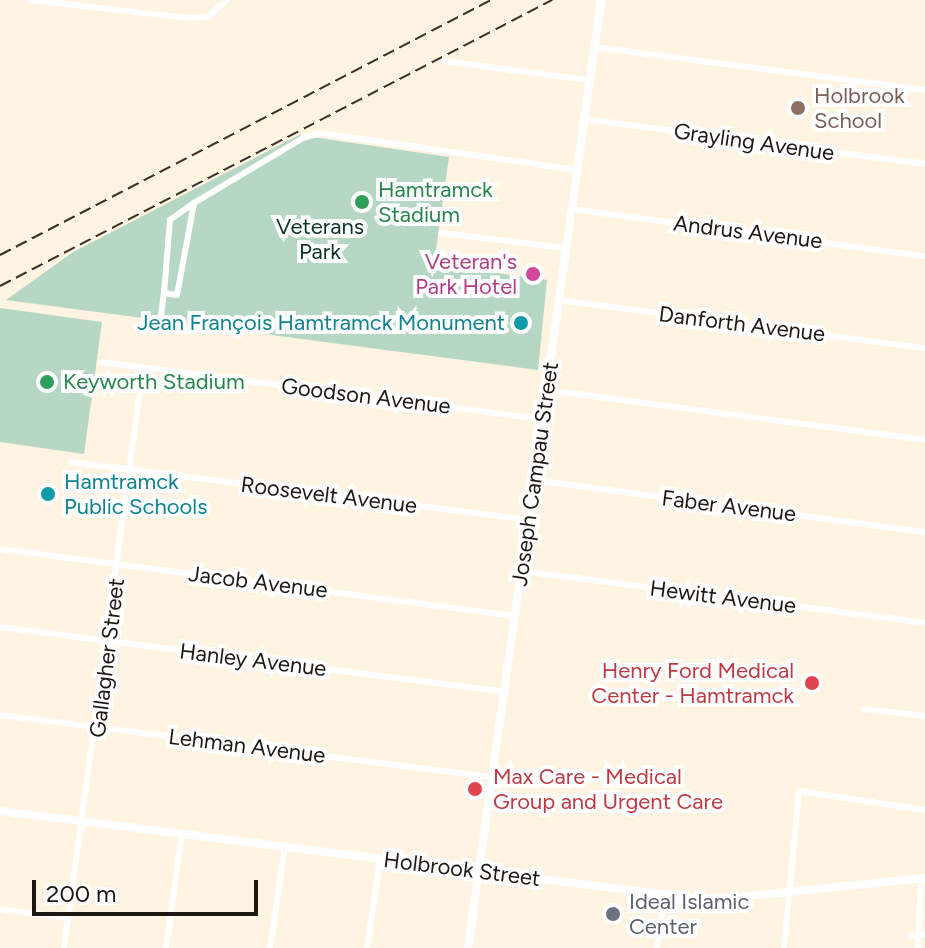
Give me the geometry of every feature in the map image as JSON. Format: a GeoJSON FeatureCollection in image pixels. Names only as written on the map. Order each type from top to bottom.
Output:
{"type":"FeatureCollection","features":[{"type":"Feature","properties":{"kind":"street"},"geometry":{"type":"LineString","coordinates":[[30,0],[189,18],[208,17],[227,0]]}},
{"type":"Feature","properties":{"kind":"street","name":"Joseph Campau Street"},"geometry":{"type":"LineString","coordinates":[[468,948],[601,0]]}},
{"type":"Feature","properties":{"kind":"street"},"geometry":{"type":"LineString","coordinates":[[594,47],[925,90]]}},
{"type":"Feature","properties":{"kind":"street"},"geometry":{"type":"LineString","coordinates":[[444,61],[589,80]]}},
{"type":"Feature","properties":{"kind":"street","name":"Grayling Avenue"},"geometry":{"type":"LineString","coordinates":[[584,119],[925,164]]}},
{"type":"Feature","properties":{"kind":"street"},"geometry":{"type":"LineString","coordinates":[[160,324],[170,220],[194,203],[320,133],[577,170]]}},
{"type":"Feature","properties":{"kind":"street"},"geometry":{"type":"LineString","coordinates":[[164,293],[177,295],[194,203]]}},
{"type":"Feature","properties":{"kind":"street","name":"Andrus Avenue"},"geometry":{"type":"LineString","coordinates":[[571,209],[925,256]]}},
{"type":"Feature","properties":{"kind":"street"},"geometry":{"type":"LineString","coordinates":[[441,233],[566,248]]}},
{"type":"Feature","properties":{"kind":"street","name":"Danforth Avenue"},"geometry":{"type":"LineString","coordinates":[[559,300],[925,348]]}},
{"type":"Feature","properties":{"kind":"street","name":"Goodson Avenue"},"geometry":{"type":"LineString","coordinates":[[102,362],[542,419]]}},
{"type":"Feature","properties":{"kind":"street","name":"Gallagher Street"},"geometry":{"type":"LineString","coordinates":[[64,948],[99,727],[143,368]]}},
{"type":"Feature","properties":{"kind":"street"},"geometry":{"type":"LineString","coordinates":[[546,390],[925,440]]}},
{"type":"Feature","properties":{"kind":"street","name":"Roosevelt Avenue"},"geometry":{"type":"LineString","coordinates":[[71,462],[528,520]]}},
{"type":"Feature","properties":{"kind":"street","name":"Faber Avenue"},"geometry":{"type":"LineString","coordinates":[[533,480],[925,532]]}},
{"type":"Feature","properties":{"kind":"street","name":"Jacob Avenue"},"geometry":{"type":"LineString","coordinates":[[0,549],[516,616]]}},
{"type":"Feature","properties":{"kind":"street","name":"Hewitt Avenue"},"geometry":{"type":"LineString","coordinates":[[521,571],[925,623]]}},
{"type":"Feature","properties":{"kind":"street","name":"Hanley Avenue"},"geometry":{"type":"LineString","coordinates":[[0,627],[506,692]]}},
{"type":"Feature","properties":{"kind":"street"},"geometry":{"type":"LineString","coordinates":[[864,709],[925,716]]}},
{"type":"Feature","properties":{"kind":"street","name":"Lehman Avenue"},"geometry":{"type":"LineString","coordinates":[[0,715],[494,777]]}},
{"type":"Feature","properties":{"kind":"street"},"geometry":{"type":"LineString","coordinates":[[784,948],[792,894],[799,791],[925,810]]}},
{"type":"Feature","properties":{"kind":"street","name":"Holbrook Street"},"geometry":{"type":"LineString","coordinates":[[0,811],[664,895],[792,894],[924,880]]}},
{"type":"Feature","properties":{"kind":"street"},"geometry":{"type":"LineString","coordinates":[[166,948],[182,833]]}},
{"type":"Feature","properties":{"kind":"street"},"geometry":{"type":"LineString","coordinates":[[270,948],[285,847]]}},
{"type":"Feature","properties":{"kind":"street"},"geometry":{"type":"LineString","coordinates":[[367,948],[380,859]]}},
{"type":"Feature","properties":{"kind":"street"},"geometry":{"type":"LineString","coordinates":[[918,948],[922,935],[924,880]]}},
{"type":"Feature","properties":{"kind":"street"},"geometry":{"type":"LineString","coordinates":[[657,948],[664,895]]}},
{"type":"Feature","properties":{"kind":"street"},"geometry":{"type":"LineString","coordinates":[[0,909],[67,918]]}},
{"type":"Feature","properties":{"kind":"street"},"geometry":{"type":"LineString","coordinates":[[910,936],[922,935]]}},
{"type":"Feature","properties":{"kind":"green space","name":"Veterans Park"},"geometry":{"type":"Polygon","coordinates":[[[299,135],[449,157],[434,264],[547,280],[538,370],[6,300],[73,252],[299,135]]]}},
{"type":"Feature","properties":{"kind":"green space","name":"Keyworth Stadium"},"geometry":{"type":"Polygon","coordinates":[[[0,308],[102,322],[84,454],[0,442],[0,308]]]}},
{"type":"Feature","properties":{"kind":"railway"},"geometry":{"type":"LineString","coordinates":[[0,255],[491,0]]}},
{"type":"Feature","properties":{"kind":"railway"},"geometry":{"type":"LineString","coordinates":[[0,286],[552,0]]}},
{"type":"Feature","properties":{"kind":"place","name":"Holbrook School"},"geometry":{"type":"Point","coordinates":[798,108]}},
{"type":"Feature","properties":{"kind":"place","name":"Hamtramck Stadium"},"geometry":{"type":"Point","coordinates":[362,202]}},
{"type":"Feature","properties":{"kind":"place","name":"Veteran's Park Hotel"},"geometry":{"type":"Point","coordinates":[533,274]}},
{"type":"Feature","properties":{"kind":"place","name":"Jean François Hamtramck Monument"},"geometry":{"type":"Point","coordinates":[521,323]}},
{"type":"Feature","properties":{"kind":"place","name":"Keyworth Stadium"},"geometry":{"type":"Point","coordinates":[47,382]}},
{"type":"Feature","properties":{"kind":"place","name":"Hamtramck Public Schools"},"geometry":{"type":"Point","coordinates":[48,494]}},
{"type":"Feature","properties":{"kind":"place","name":"Henry Ford Medical Center - Hamtramck"},"geometry":{"type":"Point","coordinates":[812,683]}},
{"type":"Feature","properties":{"kind":"place","name":"Max Care - Medical Group and Urgent Care"},"geometry":{"type":"Point","coordinates":[475,789]}},
{"type":"Feature","properties":{"kind":"place","name":"Ideal Islamic Center"},"geometry":{"type":"Point","coordinates":[613,914]}}]}
